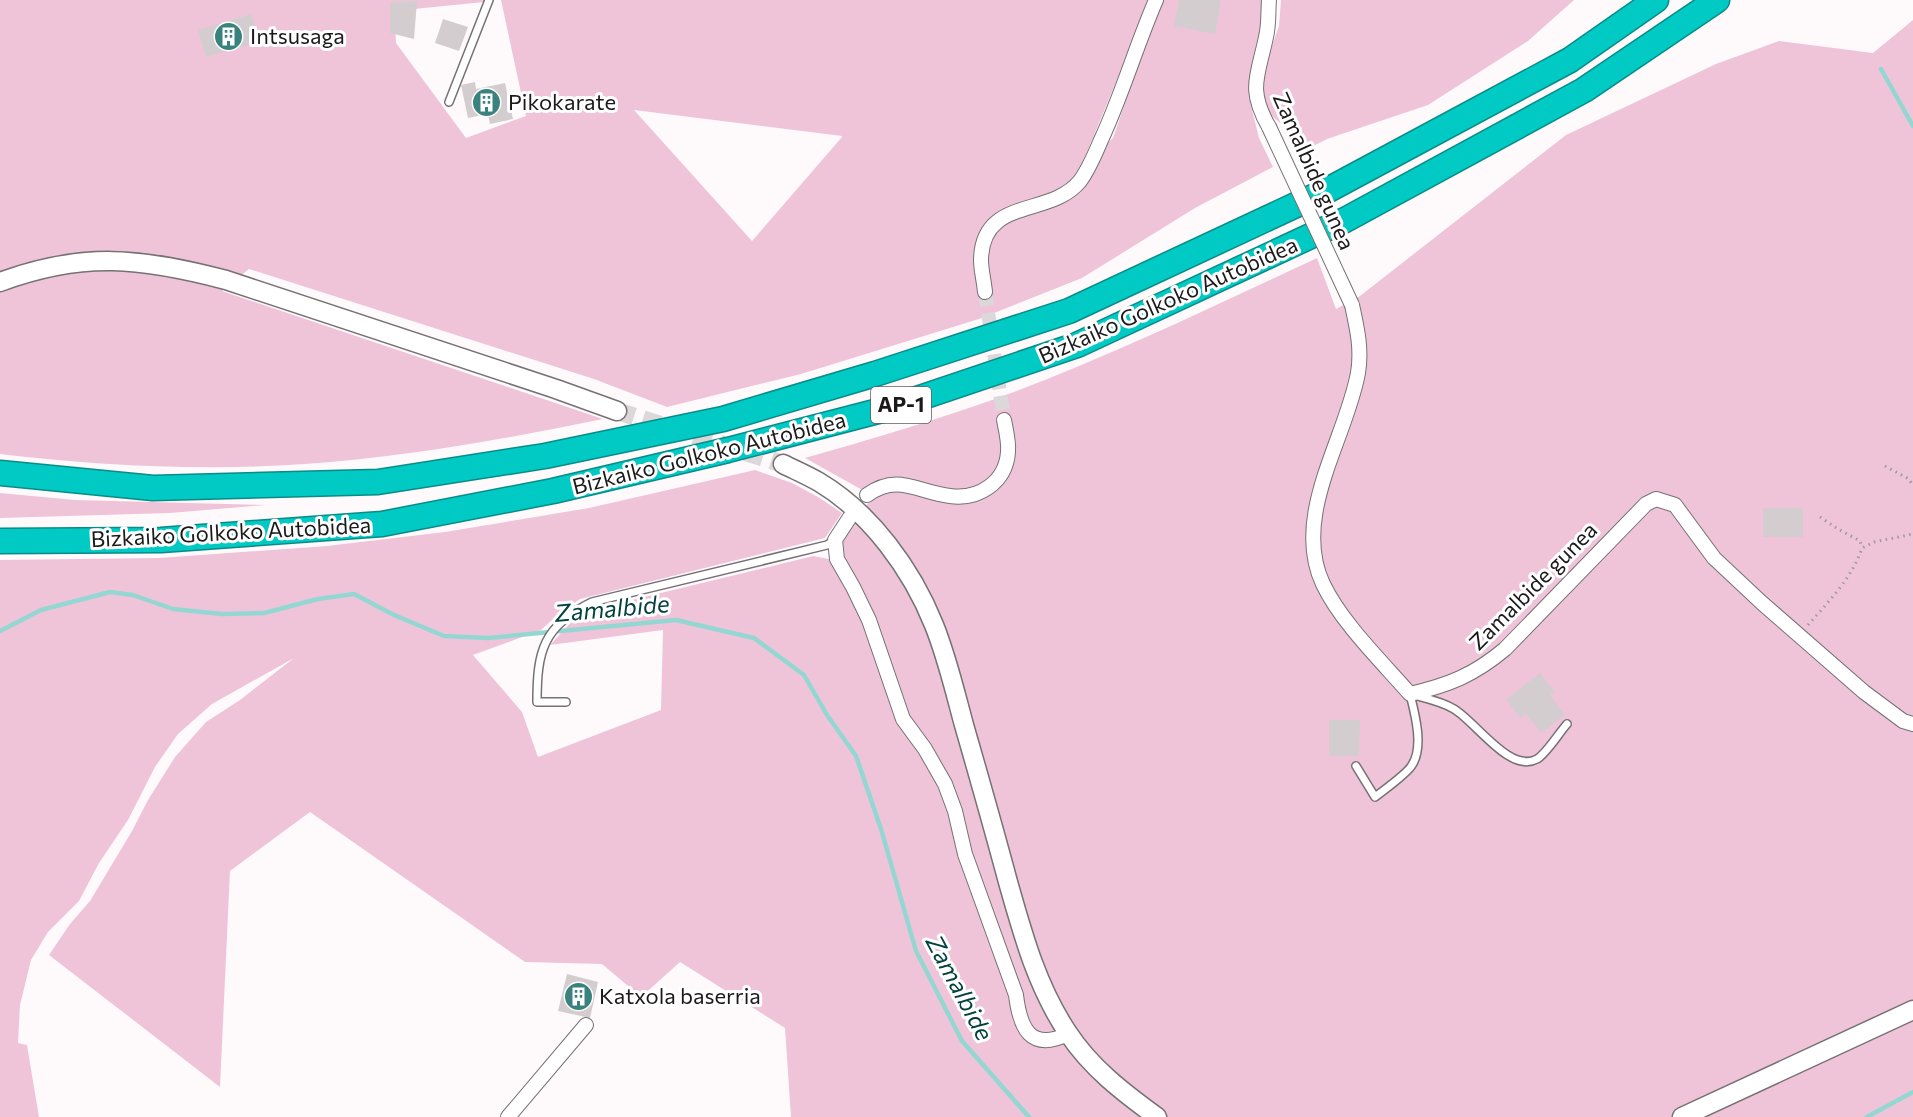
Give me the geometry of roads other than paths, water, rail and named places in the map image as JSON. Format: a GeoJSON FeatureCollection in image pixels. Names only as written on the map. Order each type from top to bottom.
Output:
{"type":"FeatureCollection","features":[{"type":"Feature","properties":{"kind":"highway","name":"Bizkaiko Golkoko Autobidea"},"geometry":{"type":"LineString","coordinates":[[0,473],[153,489],[378,482],[544,456],[723,419],[875,374],[1069,310],[1339,184],[1570,60],[1656,0]]}},
{"type":"Feature","properties":{"kind":"highway","name":"Bizkaiko Golkoko Autobidea"},"geometry":{"type":"LineString","coordinates":[[0,541],[161,540],[382,524],[553,491],[728,450],[890,408],[1077,345],[1345,220],[1584,90],[1717,0]]}},
{"type":"Feature","properties":{"kind":"main road"},"geometry":{"type":"LineString","coordinates":[[0,282],[61,264],[88,261],[122,260],[185,270],[226,280],[617,411]]}},
{"type":"Feature","properties":{"kind":"main road"},"geometry":{"type":"LineString","coordinates":[[783,464],[820,483],[850,505],[892,551],[924,600],[949,673],[1041,987],[1068,1034],[1086,1057],[1103,1074],[1156,1117]]}},
{"type":"Feature","properties":{"kind":"main road"},"geometry":{"type":"LineString","coordinates":[[1682,1117],[1913,1010]]}},
{"type":"Feature","properties":{"kind":"street"},"geometry":{"type":"LineString","coordinates":[[986,291],[981,261],[982,248],[987,234],[994,223],[1005,215],[1053,201],[1070,191],[1081,180],[1116,108],[1156,0]]}},
{"type":"Feature","properties":{"kind":"street","name":"Zamalbide gunea"},"geometry":{"type":"LineString","coordinates":[[1269,0],[1269,25],[1255,79],[1256,95],[1261,112],[1352,305],[1359,335],[1358,367],[1315,514],[1316,563],[1322,582],[1331,598],[1410,694],[1439,688],[1464,678],[1484,666],[1505,649],[1646,504],[1656,499],[1674,505],[1714,558],[1798,635],[1864,692],[1903,721],[1913,724]]}},
{"type":"Feature","properties":{"kind":"street"},"geometry":{"type":"LineString","coordinates":[[867,495],[878,488],[904,484],[938,494],[964,497],[979,494],[999,478],[1006,464],[1009,450],[1004,420]]}},
{"type":"Feature","properties":{"kind":"street"},"geometry":{"type":"LineString","coordinates":[[850,517],[835,540],[837,559],[854,586],[869,620],[903,719],[925,749],[945,784],[955,811],[965,854],[1016,995],[1019,1018],[1028,1034],[1042,1040],[1055,1040],[1068,1034]]}},
{"type":"Feature","properties":{"kind":"street"},"geometry":{"type":"LineString","coordinates":[[508,1117],[586,1025]]}},
{"type":"Feature","properties":{"kind":"lane"},"geometry":{"type":"LineString","coordinates":[[449,102],[489,0]]}},
{"type":"Feature","properties":{"kind":"lane"},"geometry":{"type":"LineString","coordinates":[[566,702],[537,702],[537,677],[542,652],[551,632],[571,612],[592,602],[827,546],[835,540]]}},
{"type":"Feature","properties":{"kind":"lane"},"geometry":{"type":"LineString","coordinates":[[1356,766],[1375,797],[1412,766],[1417,747],[1418,726],[1410,694],[1454,708],[1508,756],[1520,762],[1529,763],[1539,758],[1567,724]]}},
{"type":"Feature","properties":{"kind":"waterway"},"geometry":{"type":"LineString","coordinates":[[1881,69],[1913,126]]}},
{"type":"Feature","properties":{"kind":"waterway","name":"Zamalbide"},"geometry":{"type":"LineString","coordinates":[[0,631],[41,610],[110,592],[133,595],[173,609],[222,614],[264,613],[318,599],[354,594],[394,615],[444,636],[488,638],[676,620],[754,638],[804,675],[827,715],[856,756],[881,829],[916,951],[962,1041],[1029,1117]]}},
{"type":"Feature","properties":{"kind":"waterway","name":"Zamalbide"},"geometry":{"type":"LineString","coordinates":[[1867,1117],[1913,1092]]}},
{"type":"Feature","properties":{"kind":"tunnel"},"geometry":{"type":"LineString","coordinates":[[985,292],[1004,420]]}},
{"type":"Feature","properties":{"kind":"tunnel"},"geometry":{"type":"LineString","coordinates":[[617,411],[783,464]]}},
{"type":"Feature","properties":{"kind":"place","name":"Intsusaga"},"geometry":{"type":"Point","coordinates":[229,36]}},
{"type":"Feature","properties":{"kind":"place","name":"Pikokarate"},"geometry":{"type":"Point","coordinates":[487,102]}},
{"type":"Feature","properties":{"kind":"place","name":"Katxola baserria"},"geometry":{"type":"Point","coordinates":[578,996]}}]}
